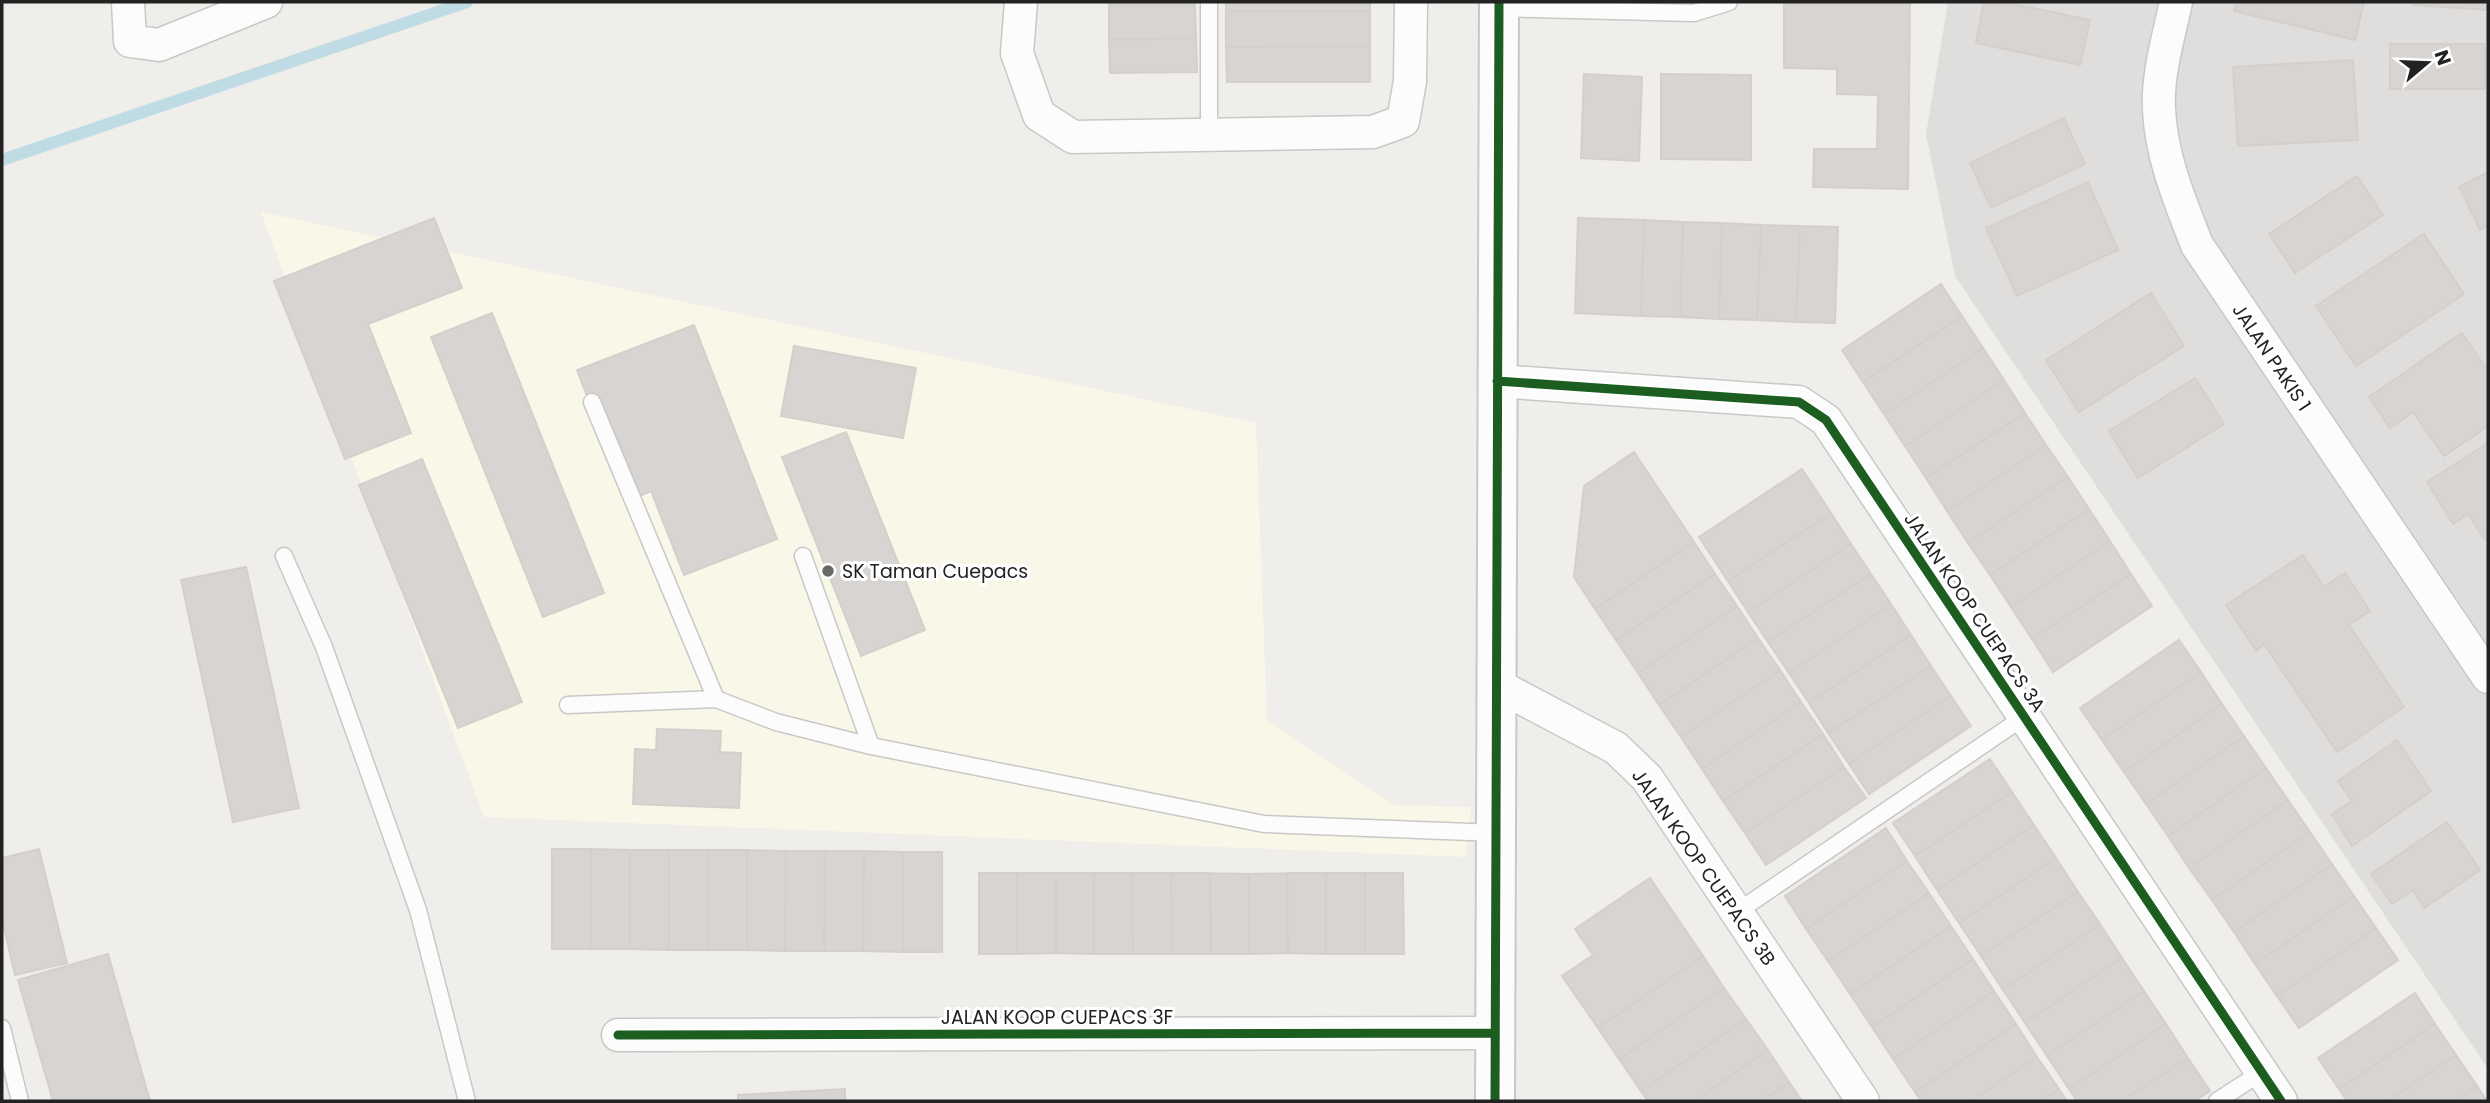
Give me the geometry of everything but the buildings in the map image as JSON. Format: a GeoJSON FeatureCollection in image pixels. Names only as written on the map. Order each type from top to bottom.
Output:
{"type":"FeatureCollection","features":[{"type":"Feature","properties":{"kind":"street"},"geometry":{"type":"LineString","coordinates":[[128,2],[130,41],[159,45],[266,2]]}},
{"type":"Feature","properties":{"kind":"street"},"geometry":{"type":"LineString","coordinates":[[1021,2],[1017,52],[1039,115],[1073,137],[1373,132],[1403,121],[1410,81],[1412,2]]}},
{"type":"Feature","properties":{"kind":"street","name":"JALAN PAKIS 1"},"geometry":{"type":"LineString","coordinates":[[2176,2],[2164,55],[2158,108],[2168,172],[2197,245],[2488,677]]}},
{"type":"Feature","properties":{"kind":"street"},"geometry":{"type":"LineString","coordinates":[[1495,1101],[1499,5]]}},
{"type":"Feature","properties":{"kind":"street","name":"JALAN KOOP CUEPACS 3A"},"geometry":{"type":"LineString","coordinates":[[1497,381],[1799,402],[1826,420],[2281,1101]]}},
{"type":"Feature","properties":{"kind":"street","name":"JALAN KOOP CUEPACS 3B"},"geometry":{"type":"LineString","coordinates":[[1497,685],[1616,748],[1647,778],[1863,1101]]}},
{"type":"Feature","properties":{"kind":"street","name":"JALAN KOOP CUEPACS 3F"},"geometry":{"type":"LineString","coordinates":[[618,1035],[1496,1033]]}},
{"type":"Feature","properties":{"kind":"lane"},"geometry":{"type":"LineString","coordinates":[[1209,2],[1209,135]]}},
{"type":"Feature","properties":{"kind":"lane"},"geometry":{"type":"LineString","coordinates":[[1499,5],[1694,13],[1729,2]]}},
{"type":"Feature","properties":{"kind":"lane"},"geometry":{"type":"LineString","coordinates":[[592,402],[716,699]]}},
{"type":"Feature","properties":{"kind":"lane"},"geometry":{"type":"LineString","coordinates":[[284,556],[324,647],[418,909],[467,1101]]}},
{"type":"Feature","properties":{"kind":"lane"},"geometry":{"type":"LineString","coordinates":[[803,556],[871,746]]}},
{"type":"Feature","properties":{"kind":"lane"},"geometry":{"type":"LineString","coordinates":[[568,705],[716,699],[776,722],[871,746],[1264,824],[1496,833]]}},
{"type":"Feature","properties":{"kind":"lane"},"geometry":{"type":"LineString","coordinates":[[1737,912],[2024,717]]}},
{"type":"Feature","properties":{"kind":"lane"},"geometry":{"type":"LineString","coordinates":[[2,1028],[20,1101]]}},
{"type":"Feature","properties":{"kind":"lane"},"geometry":{"type":"LineString","coordinates":[[2217,1101],[2262,1072]]}},
{"type":"Feature","properties":{"kind":"shaded area"},"geometry":{"type":"Polygon","coordinates":[[[1948,2],[2488,2],[2488,1069],[1955,276],[1926,134],[1948,2]]]}},
{"type":"Feature","properties":{"kind":"shaded area","name":"SK Taman Cuepacs"},"geometry":{"type":"Polygon","coordinates":[[[261,212],[1256,423],[1267,720],[1394,805],[1471,807],[1466,857],[484,817],[261,212]]]}},
{"type":"Feature","properties":{"kind":"waterway"},"geometry":{"type":"LineString","coordinates":[[2,160],[467,2]]}},
{"type":"Feature","properties":{"kind":"cycle path"},"geometry":{"type":"LineString","coordinates":[[1495,1101],[1499,2]]}},
{"type":"Feature","properties":{"kind":"cycle path"},"geometry":{"type":"LineString","coordinates":[[1497,381],[1799,402],[1826,420],[2281,1101]]}},
{"type":"Feature","properties":{"kind":"cycle path"},"geometry":{"type":"LineString","coordinates":[[618,1035],[1495,1033]]}},
{"type":"Feature","properties":{"kind":"place","name":"SK Taman Cuepacs"},"geometry":{"type":"Point","coordinates":[828,571]}}]}
